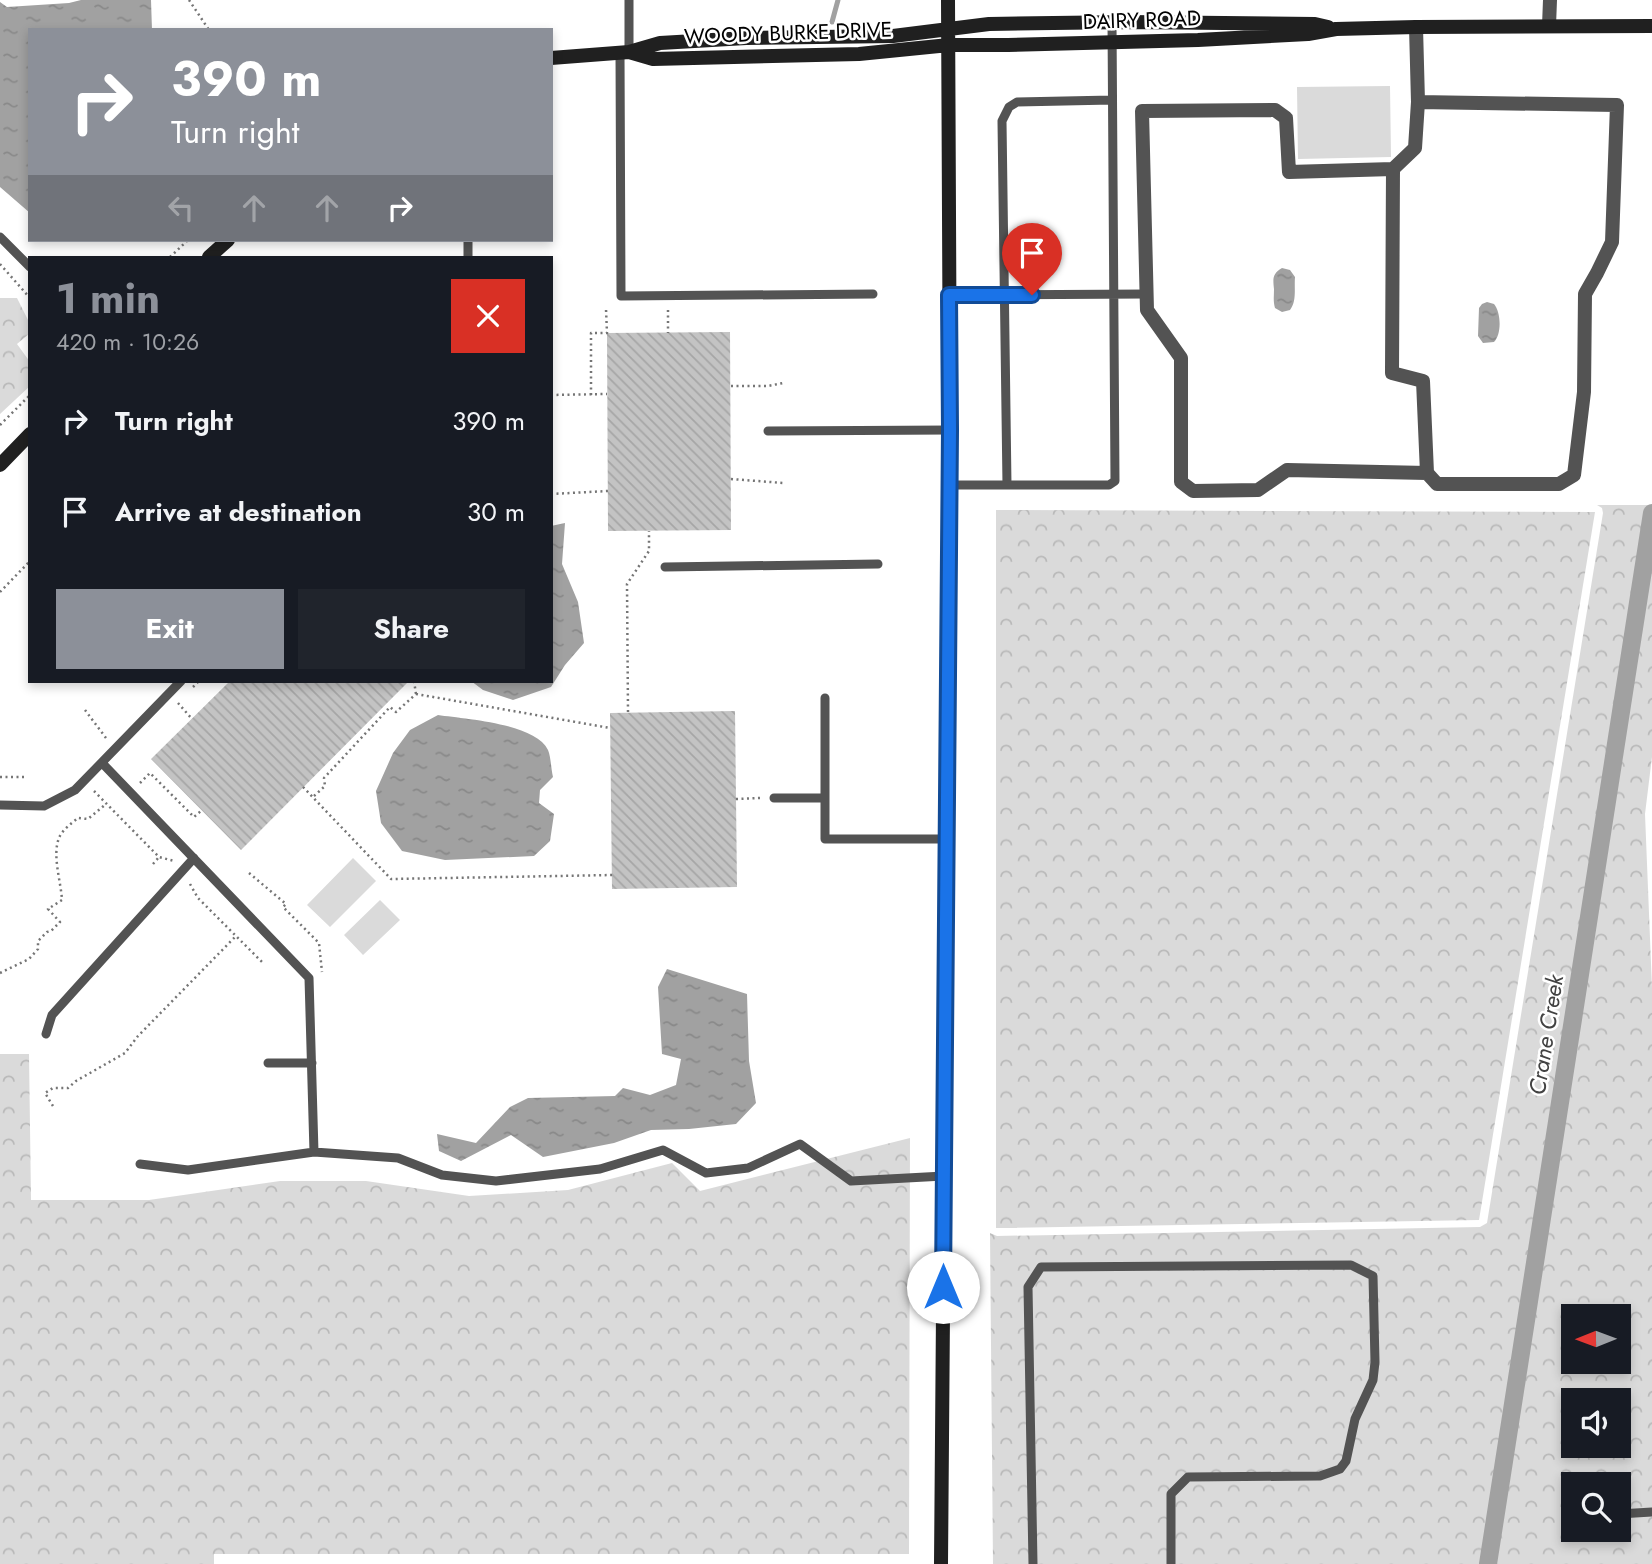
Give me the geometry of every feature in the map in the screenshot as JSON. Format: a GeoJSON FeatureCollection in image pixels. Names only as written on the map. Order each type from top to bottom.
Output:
{"type":"FeatureCollection","features":[{"type":"Feature","properties":{"kind":"street"},"geometry":{"type":"LineString","coordinates":[[942,1564],[950,430],[948,0]]}},
{"type":"Feature","properties":{"kind":"street"},"geometry":{"type":"LineString","coordinates":[[1549,26],[1550,0]]}},
{"type":"Feature","properties":{"kind":"street","name":"DAIRY ROAD"},"geometry":{"type":"LineString","coordinates":[[949,28],[989,24],[1112,22],[1315,24],[1336,29]]}},
{"type":"Feature","properties":{"kind":"street","name":"DAIRY ROAD"},"geometry":{"type":"LineString","coordinates":[[950,45],[1008,46],[1308,34],[1336,29],[1652,26]]}},
{"type":"Feature","properties":{"kind":"street"},"geometry":{"type":"LineString","coordinates":[[1416,27],[1418,102],[1415,148],[1393,169],[1289,172],[1286,118],[1275,110],[1142,111],[1147,310],[1181,358],[1181,482],[1193,491],[1258,490],[1287,470],[1427,473]]}},
{"type":"Feature","properties":{"kind":"street","name":"WOODY BURKE DRIVE"},"geometry":{"type":"LineString","coordinates":[[553,58],[625,52],[660,43],[746,38],[893,36],[949,28]]}},
{"type":"Feature","properties":{"kind":"street","name":"WOODY BURKE DRIVE"},"geometry":{"type":"LineString","coordinates":[[625,52],[653,59],[859,54],[950,45]]}},
{"type":"Feature","properties":{"kind":"street"},"geometry":{"type":"LineString","coordinates":[[1393,169],[1392,373],[1423,381],[1427,473],[1437,484],[1559,484],[1574,475],[1584,392],[1585,294],[1612,242],[1617,105],[1418,102]]}},
{"type":"Feature","properties":{"kind":"street"},"geometry":{"type":"LineString","coordinates":[[210,256],[226,242]]}},
{"type":"Feature","properties":{"kind":"street"},"geometry":{"type":"LineString","coordinates":[[0,465],[28,436]]}},
{"type":"Feature","properties":{"kind":"lane"},"geometry":{"type":"LineString","coordinates":[[629,0],[625,52],[621,296],[873,294]]}},
{"type":"Feature","properties":{"kind":"lane"},"geometry":{"type":"LineString","coordinates":[[949,485],[1109,485],[1115,481],[1112,22]]}},
{"type":"Feature","properties":{"kind":"lane"},"geometry":{"type":"LineString","coordinates":[[1007,485],[1002,121],[1005,112],[1017,102],[1112,100]]}},
{"type":"Feature","properties":{"kind":"lane"},"geometry":{"type":"LineString","coordinates":[[0,237],[28,265]]}},
{"type":"Feature","properties":{"kind":"lane"},"geometry":{"type":"LineString","coordinates":[[949,295],[1147,294]]}},
{"type":"Feature","properties":{"kind":"lane"},"geometry":{"type":"LineString","coordinates":[[768,431],[950,430]]}},
{"type":"Feature","properties":{"kind":"lane"},"geometry":{"type":"LineString","coordinates":[[665,567],[878,564]]}},
{"type":"Feature","properties":{"kind":"lane"},"geometry":{"type":"LineString","coordinates":[[0,805],[44,806],[75,790],[179,683]]}},
{"type":"Feature","properties":{"kind":"lane"},"geometry":{"type":"LineString","coordinates":[[825,698],[825,839],[947,839]]}},
{"type":"Feature","properties":{"kind":"lane"},"geometry":{"type":"LineString","coordinates":[[102,763],[309,978],[314,1152]]}},
{"type":"Feature","properties":{"kind":"lane"},"geometry":{"type":"LineString","coordinates":[[774,798],[824,798]]}},
{"type":"Feature","properties":{"kind":"lane"},"geometry":{"type":"LineString","coordinates":[[46,1034],[51,1015],[194,858]]}},
{"type":"Feature","properties":{"kind":"lane"},"geometry":{"type":"LineString","coordinates":[[268,1063],[312,1063]]}},
{"type":"Feature","properties":{"kind":"lane"},"geometry":{"type":"LineString","coordinates":[[140,1164],[188,1170],[314,1152],[398,1158],[442,1175],[496,1181],[600,1170],[663,1150],[706,1173],[716,1172],[748,1168],[800,1144],[851,1181],[944,1176]]}},
{"type":"Feature","properties":{"kind":"lane"},"geometry":{"type":"LineString","coordinates":[[1033,1564],[1028,1287],[1041,1267],[1351,1265],[1373,1276],[1373,1380],[1355,1419],[1346,1461],[1340,1469],[1320,1476],[1188,1477],[1171,1494],[1171,1564]]}},
{"type":"Feature","properties":{"kind":"lane"},"geometry":{"type":"LineString","coordinates":[[1631,1513],[1652,1512]]}},
{"type":"Feature","properties":{"kind":"path"},"geometry":{"type":"LineString","coordinates":[[189,0],[208,28]]}},
{"type":"Feature","properties":{"kind":"path"},"geometry":{"type":"LineString","coordinates":[[171,256],[186,242]]}},
{"type":"Feature","properties":{"kind":"path"},"geometry":{"type":"LineString","coordinates":[[0,264],[28,296]]}},
{"type":"Feature","properties":{"kind":"path"},"geometry":{"type":"LineString","coordinates":[[668,296],[668,333]]}},
{"type":"Feature","properties":{"kind":"path"},"geometry":{"type":"LineString","coordinates":[[591,395],[591,333],[607,333],[606,309]]}},
{"type":"Feature","properties":{"kind":"path"},"geometry":{"type":"LineString","coordinates":[[731,386],[768,386],[783,383]]}},
{"type":"Feature","properties":{"kind":"path"},"geometry":{"type":"LineString","coordinates":[[553,395],[607,394]]}},
{"type":"Feature","properties":{"kind":"path"},"geometry":{"type":"LineString","coordinates":[[0,425],[28,397]]}},
{"type":"Feature","properties":{"kind":"path"},"geometry":{"type":"LineString","coordinates":[[731,479],[783,483]]}},
{"type":"Feature","properties":{"kind":"path"},"geometry":{"type":"LineString","coordinates":[[553,494],[608,491]]}},
{"type":"Feature","properties":{"kind":"path"},"geometry":{"type":"LineString","coordinates":[[628,712],[627,584],[649,551],[649,531]]}},
{"type":"Feature","properties":{"kind":"path"},"geometry":{"type":"LineString","coordinates":[[0,592],[28,563]]}},
{"type":"Feature","properties":{"kind":"path"},"geometry":{"type":"LineString","coordinates":[[192,688],[198,683]]}},
{"type":"Feature","properties":{"kind":"path"},"geometry":{"type":"LineString","coordinates":[[414,683],[416,694]]}},
{"type":"Feature","properties":{"kind":"path"},"geometry":{"type":"LineString","coordinates":[[416,694],[610,728]]}},
{"type":"Feature","properties":{"kind":"path"},"geometry":{"type":"LineString","coordinates":[[313,797],[325,786],[324,778],[390,707],[396,712],[416,694]]}},
{"type":"Feature","properties":{"kind":"path"},"geometry":{"type":"LineString","coordinates":[[178,703],[185,696]]}},
{"type":"Feature","properties":{"kind":"path"},"geometry":{"type":"LineString","coordinates":[[85,710],[115,749]]}},
{"type":"Feature","properties":{"kind":"path"},"geometry":{"type":"LineString","coordinates":[[133,776],[140,784],[150,774],[194,817],[202,810]]}},
{"type":"Feature","properties":{"kind":"path"},"geometry":{"type":"LineString","coordinates":[[0,777],[24,778]]}},
{"type":"Feature","properties":{"kind":"path"},"geometry":{"type":"LineString","coordinates":[[303,787],[391,879],[612,875]]}},
{"type":"Feature","properties":{"kind":"path"},"geometry":{"type":"LineString","coordinates":[[736,799],[774,798]]}},
{"type":"Feature","properties":{"kind":"path"},"geometry":{"type":"LineString","coordinates":[[0,973],[29,959],[38,949],[38,941],[60,922],[48,909],[62,900],[57,868],[59,836],[78,818],[88,819],[107,804]]}},
{"type":"Feature","properties":{"kind":"path"},"geometry":{"type":"LineString","coordinates":[[153,864],[159,857]]}},
{"type":"Feature","properties":{"kind":"path"},"geometry":{"type":"LineString","coordinates":[[249,873],[286,904],[284,907],[319,943],[323,981]]}},
{"type":"Feature","properties":{"kind":"path"},"geometry":{"type":"LineString","coordinates":[[52,1106],[45,1093],[53,1088],[68,1088],[125,1053],[138,1036],[236,936]]}},
{"type":"Feature","properties":{"kind":"green space"},"geometry":{"type":"Polygon","coordinates":[[[1390,86],[1391,157],[1298,159],[1297,87],[1390,86]]]}},
{"type":"Feature","properties":{"kind":"green space"},"geometry":{"type":"Polygon","coordinates":[[[0,298],[17,298],[28,320],[28,335],[17,344],[28,359],[28,388],[0,414],[0,298]]]}},
{"type":"Feature","properties":{"kind":"green space"},"geometry":{"type":"Polygon","coordinates":[[[1597,505],[1652,505],[1652,757],[1645,814],[1652,988],[1652,1564],[993,1564],[990,1233],[997,1236],[1480,1227],[1487,1223],[1602,508],[1597,505]]]}},
{"type":"Feature","properties":{"kind":"green space"},"geometry":{"type":"Polygon","coordinates":[[[996,510],[1595,512],[1479,1220],[996,1228],[996,510]]]}},
{"type":"Feature","properties":{"kind":"green space"},"geometry":{"type":"Polygon","coordinates":[[[353,858],[376,881],[330,927],[307,905],[353,858]]]}},
{"type":"Feature","properties":{"kind":"green space"},"geometry":{"type":"Polygon","coordinates":[[[380,900],[400,920],[363,955],[344,935],[380,900]]]}},
{"type":"Feature","properties":{"kind":"green space"},"geometry":{"type":"Polygon","coordinates":[[[0,1054],[29,1054],[31,1200],[149,1200],[280,1181],[366,1181],[469,1196],[568,1190],[672,1163],[700,1191],[910,1138],[909,1554],[214,1554],[214,1564],[0,1564],[0,1054]]]}},
{"type":"Feature","properties":{"kind":"water"},"geometry":{"type":"Polygon","coordinates":[[[81,0],[151,0],[152,28],[28,28],[28,211],[0,187],[0,2],[7,7],[81,0]]]}},
{"type":"Feature","properties":{"kind":"water"},"geometry":{"type":"Polygon","coordinates":[[[1282,268],[1290,270],[1295,277],[1292,306],[1290,310],[1282,312],[1275,308],[1273,282],[1275,275],[1282,268]]]}},
{"type":"Feature","properties":{"kind":"water"},"geometry":{"type":"Polygon","coordinates":[[[1487,302],[1494,304],[1496,308],[1499,329],[1494,342],[1483,343],[1478,336],[1479,308],[1487,302]]]}},
{"type":"Feature","properties":{"kind":"water"},"geometry":{"type":"Polygon","coordinates":[[[565,523],[562,564],[578,602],[584,643],[551,687],[513,700],[483,690],[474,683],[553,683],[553,526],[565,523]]]}},
{"type":"Feature","properties":{"kind":"water"},"geometry":{"type":"Polygon","coordinates":[[[438,715],[514,728],[541,741],[548,750],[553,777],[540,790],[539,803],[554,814],[550,841],[534,856],[445,860],[402,851],[381,823],[376,791],[393,753],[410,730],[438,715]]]}},
{"type":"Feature","properties":{"kind":"water"},"geometry":{"type":"Polygon","coordinates":[[[667,969],[747,994],[749,1061],[756,1103],[736,1124],[651,1130],[614,1143],[543,1157],[511,1135],[461,1161],[439,1151],[437,1134],[476,1143],[510,1107],[528,1098],[615,1096],[623,1088],[650,1095],[676,1085],[681,1059],[662,1054],[658,987],[667,969]]]}},
{"type":"Feature","properties":{"kind":"building"},"geometry":{"type":"Polygon","coordinates":[[[730,332],[731,530],[608,531],[607,333],[730,332]]]}},
{"type":"Feature","properties":{"kind":"building"},"geometry":{"type":"Polygon","coordinates":[[[228,683],[407,683],[241,850],[151,759],[228,683]]]}},
{"type":"Feature","properties":{"kind":"building"},"geometry":{"type":"Polygon","coordinates":[[[735,711],[737,887],[612,889],[610,713],[735,711]]]}},
{"type":"Feature","properties":{"kind":"waterway"},"geometry":{"type":"LineString","coordinates":[[832,22],[838,0]]}},
{"type":"Feature","properties":{"kind":"waterway","name":"Crane Creek"},"geometry":{"type":"LineString","coordinates":[[1488,1564],[1652,513]]}},
{"type":"Feature","properties":{"kind":"route"},"geometry":{"type":"LineString","coordinates":[[943,1287],[949,295],[1032,295]]}}]}
